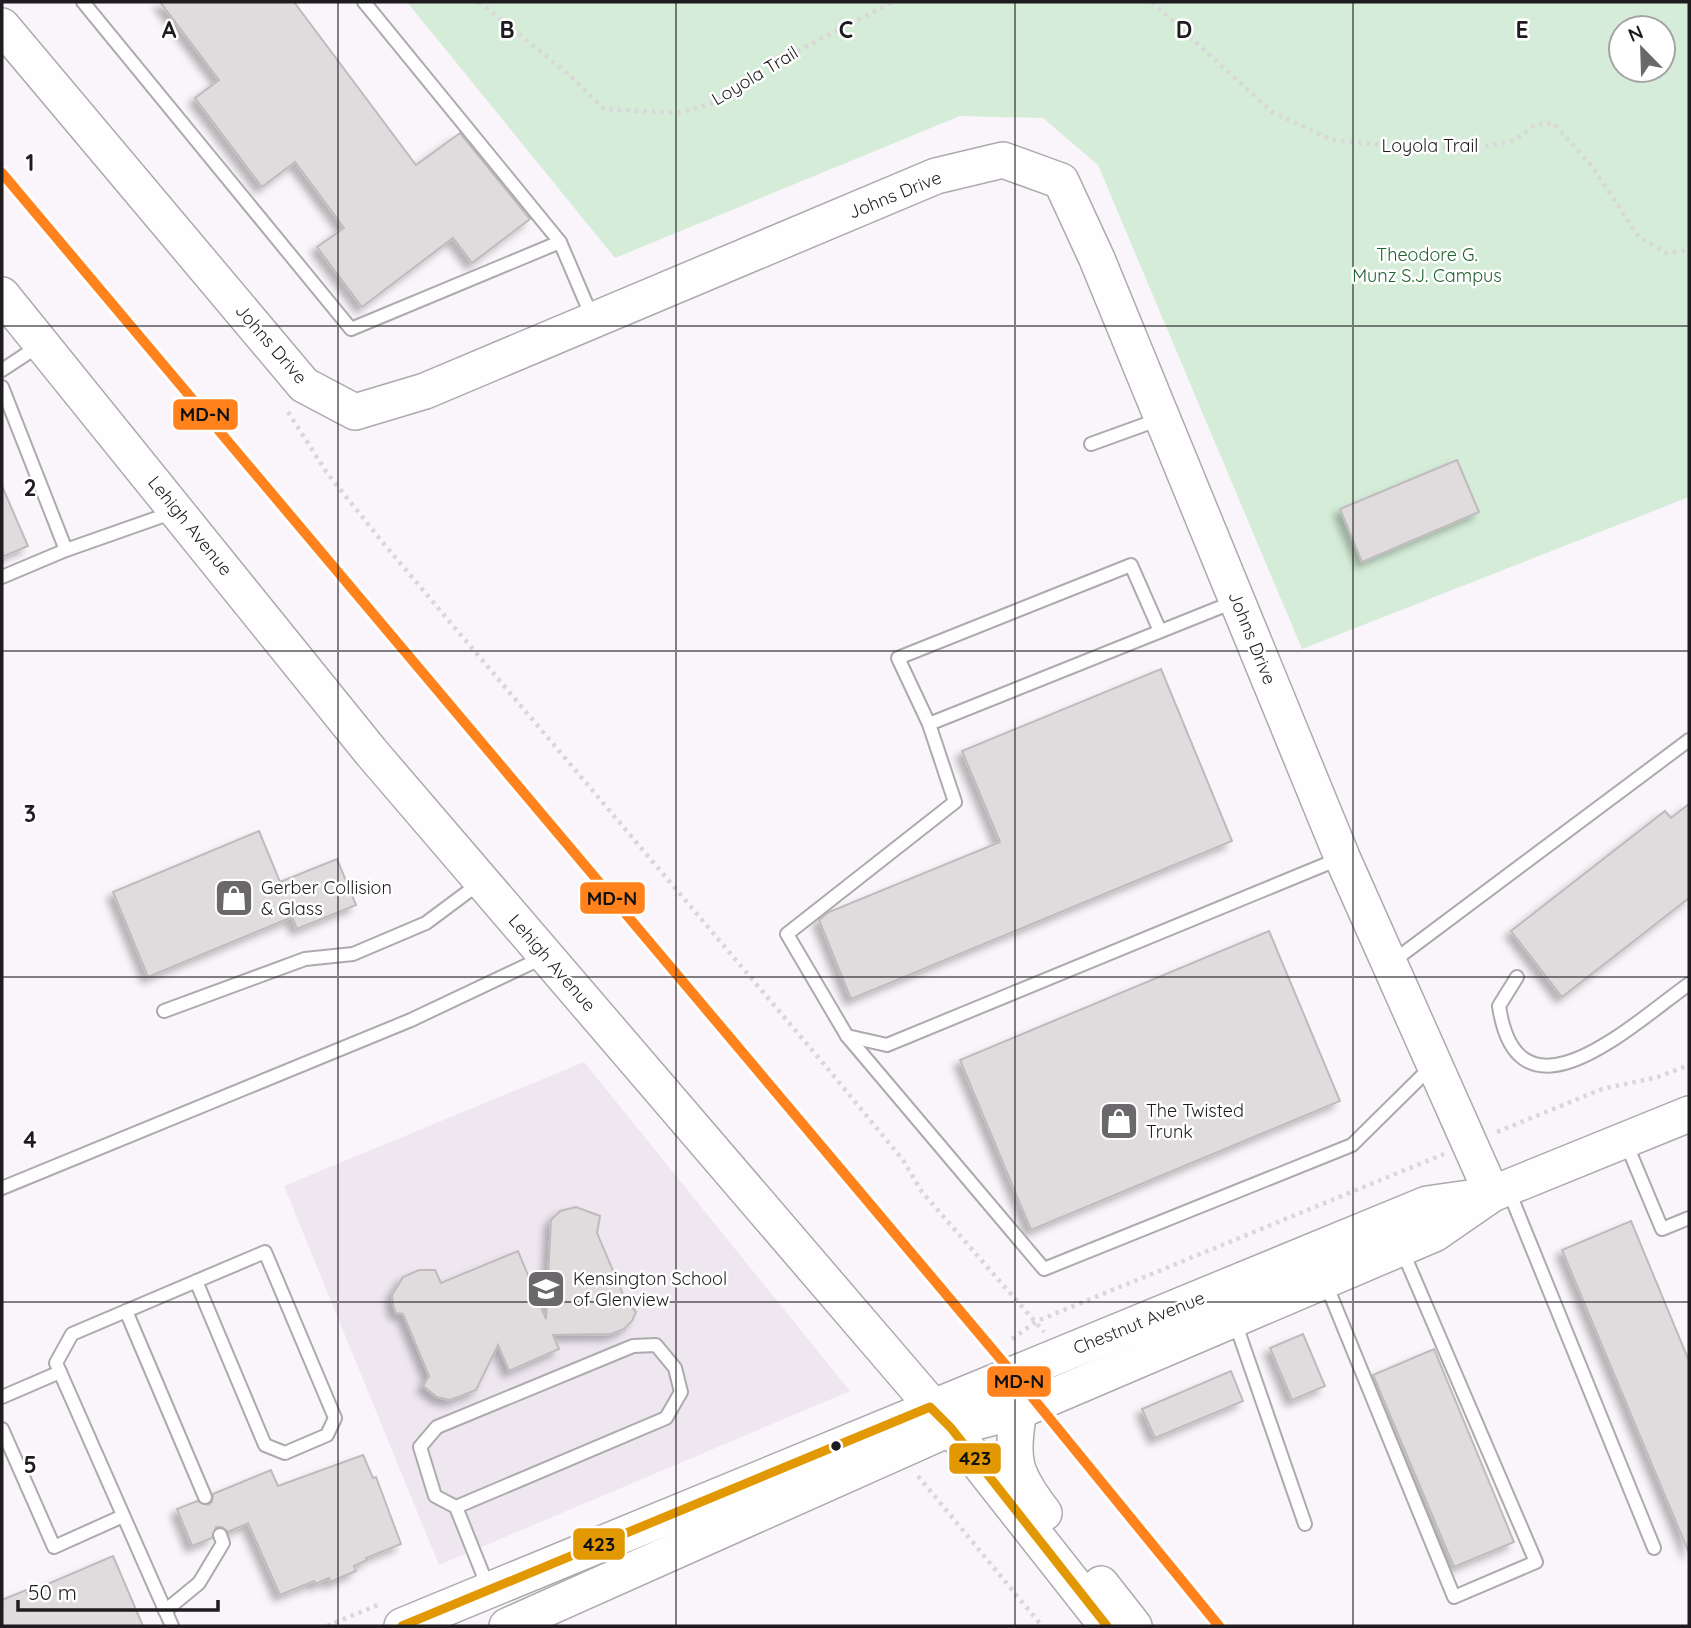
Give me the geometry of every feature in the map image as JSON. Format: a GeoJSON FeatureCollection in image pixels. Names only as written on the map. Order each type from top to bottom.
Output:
{"type":"FeatureCollection","features":[{"type":"Feature","properties":{"kind":"street","name":"Johns Drive"},"geometry":{"type":"LineString","coordinates":[[2,26],[304,385],[355,412],[425,391],[936,176],[1003,160],[1061,181],[1097,259],[1342,857],[1471,1143],[1500,1191]]}},
{"type":"Feature","properties":{"kind":"street","name":"Lehigh Avenue"},"geometry":{"type":"LineString","coordinates":[[4,301],[42,344],[371,752],[940,1418],[1107,1626]]}},
{"type":"Feature","properties":{"kind":"street","name":"Chestnut Avenue"},"geometry":{"type":"LineString","coordinates":[[402,1626],[489,1590],[940,1418],[1319,1266],[1395,1233],[1427,1204],[1500,1191],[1689,1114]]}},
{"type":"Feature","properties":{"kind":"street","name":"Chestnut Avenue"},"geometry":{"type":"LineString","coordinates":[[507,1626],[940,1418],[1019,1411],[1233,1318],[1319,1266]]}},
{"type":"Feature","properties":{"kind":"street"},"geometry":{"type":"LineString","coordinates":[[1019,1411],[1012,1448],[1021,1484],[1134,1626]]}},
{"type":"Feature","properties":{"kind":"lane"},"geometry":{"type":"LineString","coordinates":[[83,2],[351,329],[559,242]]}},
{"type":"Feature","properties":{"kind":"lane"},"geometry":{"type":"LineString","coordinates":[[364,2],[559,242],[593,321]]}},
{"type":"Feature","properties":{"kind":"lane"},"geometry":{"type":"LineString","coordinates":[[2,370],[42,344]]}},
{"type":"Feature","properties":{"kind":"lane"},"geometry":{"type":"LineString","coordinates":[[2,387],[66,550]]}},
{"type":"Feature","properties":{"kind":"lane"},"geometry":{"type":"LineString","coordinates":[[1091,444],[1162,418]]}},
{"type":"Feature","properties":{"kind":"lane"},"geometry":{"type":"LineString","coordinates":[[2,577],[66,550],[177,510]]}},
{"type":"Feature","properties":{"kind":"lane"},"geometry":{"type":"LineString","coordinates":[[1160,631],[1131,565],[898,658],[929,724],[955,802],[787,934],[847,1036],[1044,1269],[1352,1145],[1435,1063]]}},
{"type":"Feature","properties":{"kind":"lane"},"geometry":{"type":"LineString","coordinates":[[929,724],[1236,600]]}},
{"type":"Feature","properties":{"kind":"lane"},"geometry":{"type":"LineString","coordinates":[[1390,964],[1689,740]]}},
{"type":"Feature","properties":{"kind":"lane"},"geometry":{"type":"LineString","coordinates":[[847,1036],[887,1045],[1342,857]]}},
{"type":"Feature","properties":{"kind":"lane"},"geometry":{"type":"LineString","coordinates":[[164,1011],[305,959],[353,954],[426,923],[481,882]]}},
{"type":"Feature","properties":{"kind":"lane"},"geometry":{"type":"LineString","coordinates":[[2,1188],[411,1020],[546,956]]}},
{"type":"Feature","properties":{"kind":"lane"},"geometry":{"type":"LineString","coordinates":[[1517,977],[1499,1006],[1503,1035],[1520,1057],[1545,1068],[1569,1064],[1596,1050],[1689,984]]}},
{"type":"Feature","properties":{"kind":"lane"},"geometry":{"type":"LineString","coordinates":[[1625,1140],[1662,1229],[1689,1218]]}},
{"type":"Feature","properties":{"kind":"lane"},"geometry":{"type":"LineString","coordinates":[[1500,1191],[1654,1548]]}},
{"type":"Feature","properties":{"kind":"lane"},"geometry":{"type":"LineString","coordinates":[[1319,1266],[1454,1597],[1536,1562],[1395,1233]]}},
{"type":"Feature","properties":{"kind":"lane"},"geometry":{"type":"LineString","coordinates":[[172,1626],[56,1363],[72,1334],[265,1252],[335,1418],[327,1435],[285,1453],[265,1445],[197,1281]]}},
{"type":"Feature","properties":{"kind":"lane"},"geometry":{"type":"LineString","coordinates":[[126,1311],[205,1497]]}},
{"type":"Feature","properties":{"kind":"lane"},"geometry":{"type":"LineString","coordinates":[[1233,1318],[1305,1524]]}},
{"type":"Feature","properties":{"kind":"lane"},"geometry":{"type":"LineString","coordinates":[[456,1507],[666,1418],[681,1392],[675,1368],[656,1345],[633,1346],[437,1427],[420,1447],[435,1496],[456,1507],[489,1590]]}},
{"type":"Feature","properties":{"kind":"lane"},"geometry":{"type":"LineString","coordinates":[[2,1397],[60,1372]]}},
{"type":"Feature","properties":{"kind":"lane"},"geometry":{"type":"LineString","coordinates":[[2,1429],[54,1547],[123,1516]]}},
{"type":"Feature","properties":{"kind":"lane"},"geometry":{"type":"LineString","coordinates":[[165,1611],[199,1583],[223,1543],[220,1535]]}},
{"type":"Feature","properties":{"kind":"path","name":"Loyola Trail"},"geometry":{"type":"LineString","coordinates":[[479,2],[485,10],[567,73],[604,109],[678,113],[710,104],[805,47],[893,2]]}},
{"type":"Feature","properties":{"kind":"path","name":"Loyola Trail"},"geometry":{"type":"LineString","coordinates":[[1152,2],[1272,112],[1332,140],[1413,148],[1489,146],[1516,141],[1535,125],[1553,123],[1591,165],[1639,237],[1666,253],[1689,250]]}},
{"type":"Feature","properties":{"kind":"path"},"geometry":{"type":"LineString","coordinates":[[280,401],[327,473],[384,544],[832,1074],[903,1160],[922,1192],[1037,1321],[1046,1335]]}},
{"type":"Feature","properties":{"kind":"path"},"geometry":{"type":"LineString","coordinates":[[1037,1321],[1602,1089],[1658,1077],[1689,1065]]}},
{"type":"Feature","properties":{"kind":"path"},"geometry":{"type":"LineString","coordinates":[[916,1474],[1042,1626]]}},
{"type":"Feature","properties":{"kind":"shaded area","name":"Kensington School of Glenview"},"geometry":{"type":"Polygon","coordinates":[[[584,1062],[850,1391],[439,1565],[284,1186],[584,1062]]]}},
{"type":"Feature","properties":{"kind":"green space","name":"Theodore G. Munz S.J. Campus"},"geometry":{"type":"Polygon","coordinates":[[[407,2],[1689,2],[1689,497],[1302,649],[1098,165],[1043,118],[960,116],[615,258],[407,2]]]}},
{"type":"Feature","properties":{"kind":"building"},"geometry":{"type":"Polygon","coordinates":[[[160,2],[294,2],[416,165],[460,133],[530,219],[472,263],[453,238],[362,307],[317,247],[344,228],[295,162],[262,187],[195,98],[219,80],[160,2]]]}},
{"type":"Feature","properties":{"kind":"building"},"geometry":{"type":"Polygon","coordinates":[[[1457,460],[1479,512],[1362,562],[1340,509],[1457,460]]]}},
{"type":"Feature","properties":{"kind":"building"},"geometry":{"type":"Polygon","coordinates":[[[2,486],[28,546],[2,557],[2,486]]]}},
{"type":"Feature","properties":{"kind":"building"},"geometry":{"type":"Polygon","coordinates":[[[1161,669],[1232,841],[851,999],[819,920],[829,912],[1000,842],[962,751],[1161,669]]]}},
{"type":"Feature","properties":{"kind":"building"},"geometry":{"type":"Polygon","coordinates":[[[1689,804],[1689,898],[1562,997],[1511,931],[1665,811],[1671,818],[1689,804]]]}},
{"type":"Feature","properties":{"kind":"building","name":"Gerber Collision & Glass"},"geometry":{"type":"Polygon","coordinates":[[[259,831],[280,882],[337,859],[356,905],[297,929],[292,917],[148,977],[113,892],[259,831]]]}},
{"type":"Feature","properties":{"kind":"building"},"geometry":{"type":"Polygon","coordinates":[[[1269,931],[1340,1101],[1031,1230],[960,1060],[1269,931]]]}},
{"type":"Feature","properties":{"kind":"building"},"geometry":{"type":"Polygon","coordinates":[[[576,1207],[600,1216],[597,1233],[625,1299],[636,1312],[632,1321],[624,1329],[611,1334],[553,1335],[559,1349],[509,1371],[498,1345],[476,1390],[450,1400],[437,1397],[423,1386],[429,1376],[403,1314],[396,1313],[393,1305],[392,1295],[403,1277],[419,1270],[435,1270],[441,1283],[518,1251],[546,1319],[551,1220],[560,1211],[576,1207]]]}},
{"type":"Feature","properties":{"kind":"building"},"geometry":{"type":"Polygon","coordinates":[[[1631,1221],[1689,1361],[1689,1553],[1562,1250],[1631,1221]]]}},
{"type":"Feature","properties":{"kind":"building"},"geometry":{"type":"Polygon","coordinates":[[[1303,1334],[1325,1386],[1292,1400],[1270,1348],[1303,1334]]]}},
{"type":"Feature","properties":{"kind":"building"},"geometry":{"type":"Polygon","coordinates":[[[1434,1349],[1514,1542],[1454,1567],[1373,1375],[1434,1349]]]}},
{"type":"Feature","properties":{"kind":"building"},"geometry":{"type":"Polygon","coordinates":[[[1231,1371],[1243,1401],[1155,1438],[1142,1409],[1231,1371]]]}},
{"type":"Feature","properties":{"kind":"building"},"geometry":{"type":"Polygon","coordinates":[[[363,1455],[373,1478],[376,1477],[401,1544],[366,1558],[367,1560],[354,1566],[356,1571],[330,1582],[329,1578],[315,1584],[314,1581],[280,1595],[248,1523],[228,1532],[222,1527],[216,1527],[212,1538],[192,1546],[177,1509],[197,1501],[208,1505],[212,1502],[213,1494],[271,1470],[278,1486],[363,1455]]]}},
{"type":"Feature","properties":{"kind":"building"},"geometry":{"type":"Polygon","coordinates":[[[113,1556],[143,1626],[2,1626],[2,1600],[26,1590],[27,1593],[113,1556]]]}},
{"type":"Feature","properties":{"kind":"transit line","name":"MD-N"},"geometry":{"type":"LineString","coordinates":[[2,173],[1014,1375],[1219,1626]]}},
{"type":"Feature","properties":{"kind":"transit line","name":"423"},"geometry":{"type":"LineString","coordinates":[[402,1626],[930,1407],[951,1428],[1107,1626]]}},
{"type":"Feature","properties":{"kind":"place","name":"Gerber Collision & Glass"},"geometry":{"type":"Point","coordinates":[234,898]}},
{"type":"Feature","properties":{"kind":"place","name":"The Twisted Trunk"},"geometry":{"type":"Point","coordinates":[1119,1121]}},
{"type":"Feature","properties":{"kind":"place","name":"Kensington School of Glenview"},"geometry":{"type":"Point","coordinates":[546,1289]}}]}
